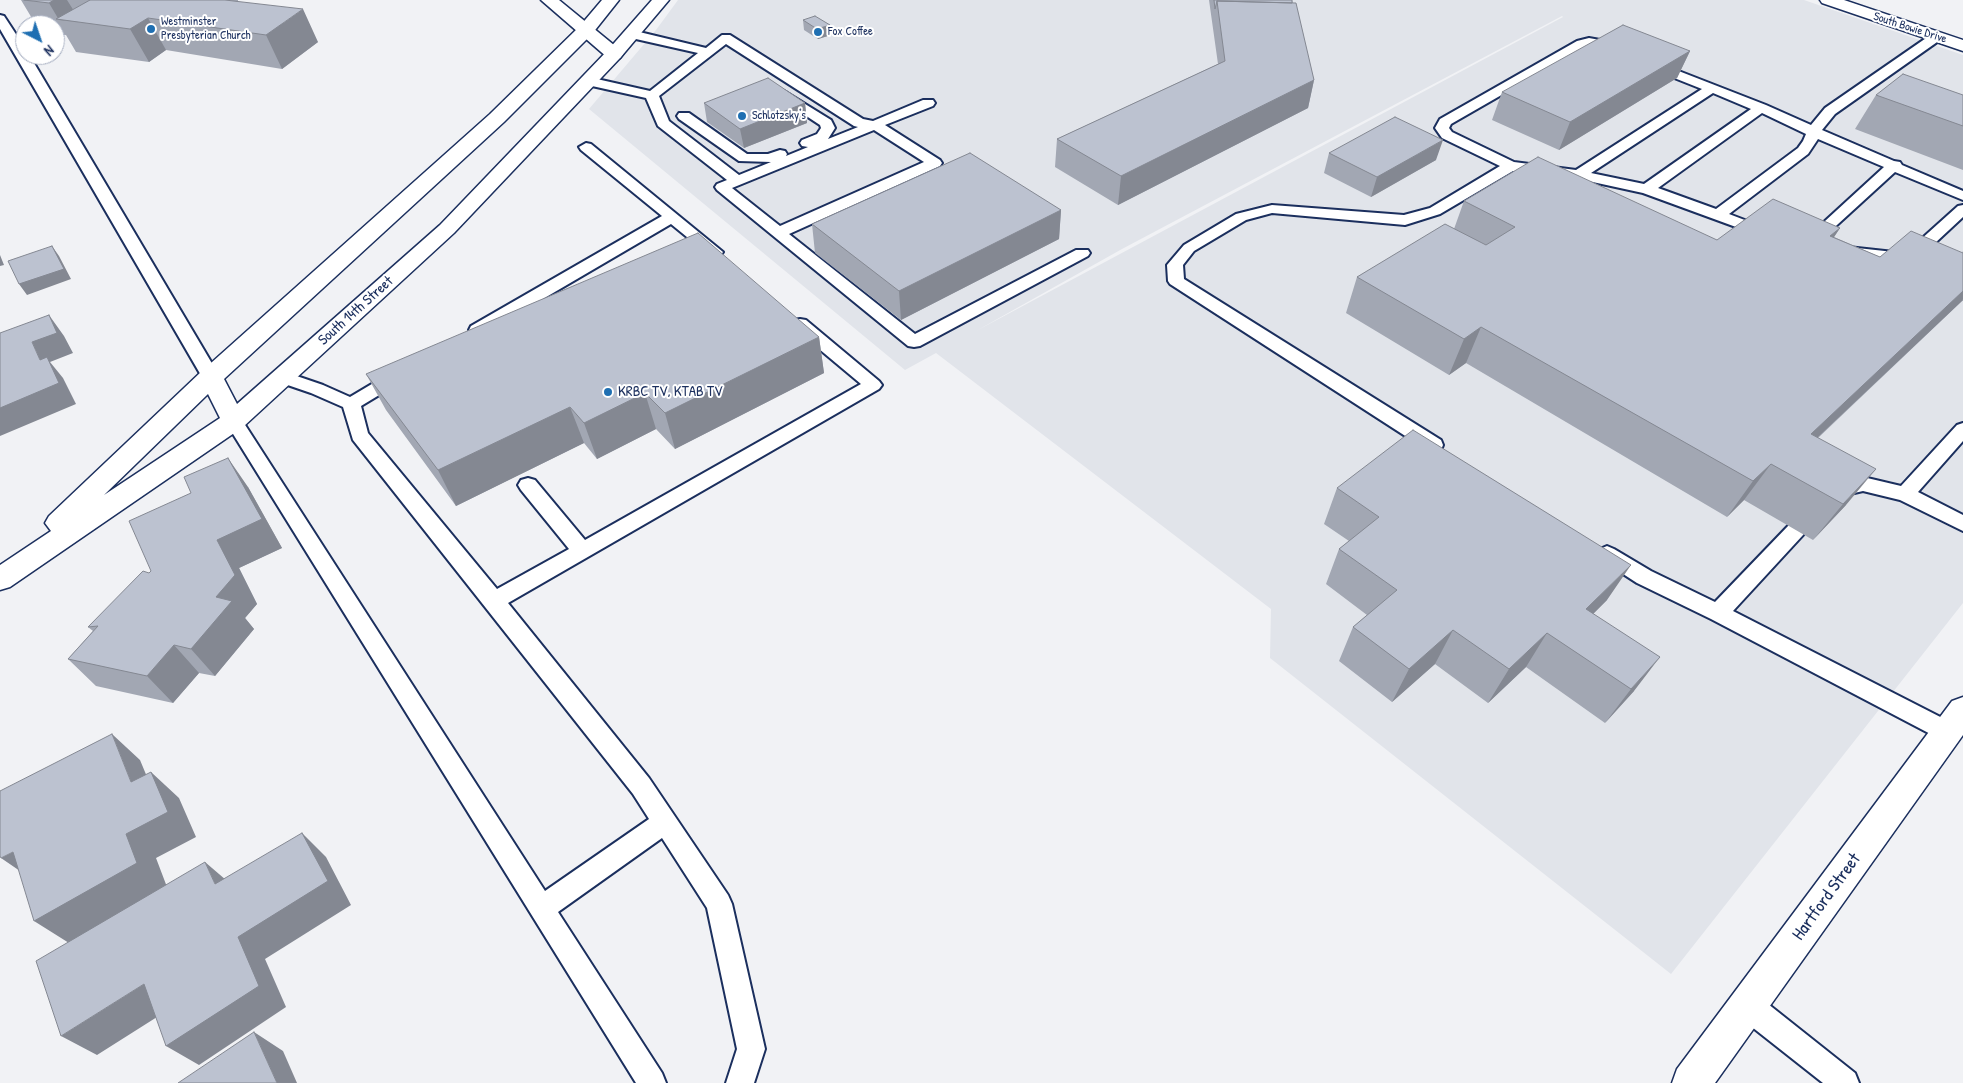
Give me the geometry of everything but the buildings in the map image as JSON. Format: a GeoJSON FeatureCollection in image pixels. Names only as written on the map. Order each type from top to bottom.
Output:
{"type":"FeatureCollection","features":[{"type":"Feature","properties":{"kind":"main road"},"geometry":{"type":"LineString","coordinates":[[549,0],[614,54]]}},
{"type":"Feature","properties":{"kind":"main road","name":"South 14th Street"},"geometry":{"type":"LineString","coordinates":[[4,576],[211,377],[497,118],[586,30],[611,0]]}},
{"type":"Feature","properties":{"kind":"main road","name":"South 14th Street"},"geometry":{"type":"LineString","coordinates":[[4,576],[234,421],[447,229],[614,54],[661,0]]}},
{"type":"Feature","properties":{"kind":"main road","name":"South Bowie Drive"},"geometry":{"type":"LineString","coordinates":[[1828,0],[1963,46]]}},
{"type":"Feature","properties":{"kind":"main road"},"geometry":{"type":"LineString","coordinates":[[211,377],[234,421]]}},
{"type":"Feature","properties":{"kind":"main road","name":"Hartford Street"},"geometry":{"type":"LineString","coordinates":[[1691,1083],[1958,728]]}},
{"type":"Feature","properties":{"kind":"lane"},"geometry":{"type":"LineString","coordinates":[[0,18],[211,377]]}},
{"type":"Feature","properties":{"kind":"lane"},"geometry":{"type":"LineString","coordinates":[[631,34],[708,52]]}},
{"type":"Feature","properties":{"kind":"lane"},"geometry":{"type":"LineString","coordinates":[[1719,214],[1803,151],[1810,142],[1820,120],[1830,111],[1936,37]]}},
{"type":"Feature","properties":{"kind":"lane"},"geometry":{"type":"LineString","coordinates":[[588,81],[652,95],[726,38],[826,123],[828,128],[822,137],[770,158],[754,159],[744,158],[735,153],[684,116]]}},
{"type":"Feature","properties":{"kind":"lane"},"geometry":{"type":"LineString","coordinates":[[1626,54],[1600,44],[1589,42],[1581,44],[1445,122],[1442,128],[1448,135],[1511,166],[1647,189],[1719,214],[1778,238]]}},
{"type":"Feature","properties":{"kind":"lane"},"geometry":{"type":"LineString","coordinates":[[1643,61],[1761,108],[1963,196]]}},
{"type":"Feature","properties":{"kind":"lane"},"geometry":{"type":"LineString","coordinates":[[776,81],[859,123],[875,125],[935,163],[778,233]]}},
{"type":"Feature","properties":{"kind":"lane"},"geometry":{"type":"LineString","coordinates":[[1579,176],[1712,88]]}},
{"type":"Feature","properties":{"kind":"lane"},"geometry":{"type":"LineString","coordinates":[[652,95],[663,124],[738,181]]}},
{"type":"Feature","properties":{"kind":"lane"},"geometry":{"type":"LineString","coordinates":[[928,104],[722,187],[914,342],[1082,254]]}},
{"type":"Feature","properties":{"kind":"lane"},"geometry":{"type":"LineString","coordinates":[[663,124],[702,108]]}},
{"type":"Feature","properties":{"kind":"lane"},"geometry":{"type":"LineString","coordinates":[[1647,189],[1761,108]]}},
{"type":"Feature","properties":{"kind":"lane"},"geometry":{"type":"LineString","coordinates":[[586,147],[730,264]]}},
{"type":"Feature","properties":{"kind":"lane"},"geometry":{"type":"LineString","coordinates":[[1895,165],[1800,246],[1894,257],[1914,254],[1963,209]]}},
{"type":"Feature","properties":{"kind":"lane"},"geometry":{"type":"LineString","coordinates":[[1452,456],[1176,281],[1175,265],[1189,248],[1241,217],[1272,209],[1405,220],[1435,211],[1511,166]]}},
{"type":"Feature","properties":{"kind":"lane"},"geometry":{"type":"LineString","coordinates":[[461,340],[672,217]]}},
{"type":"Feature","properties":{"kind":"lane"},"geometry":{"type":"LineString","coordinates":[[494,601],[873,385],[790,315]]}},
{"type":"Feature","properties":{"kind":"lane"},"geometry":{"type":"LineString","coordinates":[[351,404],[410,369]]}},
{"type":"Feature","properties":{"kind":"lane"},"geometry":{"type":"LineString","coordinates":[[282,378],[317,389],[351,404]]}},
{"type":"Feature","properties":{"kind":"lane"},"geometry":{"type":"LineString","coordinates":[[351,404],[359,435],[641,786],[719,904],[751,1049],[740,1083]]}},
{"type":"Feature","properties":{"kind":"lane"},"geometry":{"type":"LineString","coordinates":[[234,421],[652,1083]]}},
{"type":"Feature","properties":{"kind":"lane"},"geometry":{"type":"LineString","coordinates":[[1905,494],[1963,429]]}},
{"type":"Feature","properties":{"kind":"lane"},"geometry":{"type":"LineString","coordinates":[[528,484],[582,550]]}},
{"type":"Feature","properties":{"kind":"lane"},"geometry":{"type":"LineString","coordinates":[[1830,496],[1838,488],[1863,484],[1905,494],[1963,524]]}},
{"type":"Feature","properties":{"kind":"lane"},"geometry":{"type":"LineString","coordinates":[[1718,613],[1796,530]]}},
{"type":"Feature","properties":{"kind":"lane"},"geometry":{"type":"LineString","coordinates":[[1594,546],[1644,578],[1958,728]]}},
{"type":"Feature","properties":{"kind":"lane"},"geometry":{"type":"LineString","coordinates":[[542,908],[665,822]]}},
{"type":"Feature","properties":{"kind":"lane"},"geometry":{"type":"LineString","coordinates":[[1748,1006],[1845,1083]]}},
{"type":"Feature","properties":{"kind":"shaded area"},"geometry":{"type":"Polygon","coordinates":[[[678,0],[1804,0],[1963,55],[1963,603],[1671,974],[1270,658],[1271,609],[936,353],[905,370],[589,109],[656,30],[678,0]],[[1563,17],[1122,249],[976,331],[1563,17]]]}},
{"type":"Feature","properties":{"kind":"place","name":"Westminster Presbyterian Church"},"geometry":{"type":"Point","coordinates":[151,29]}},
{"type":"Feature","properties":{"kind":"place","name":"Fox Coffee"},"geometry":{"type":"Point","coordinates":[818,32]}},
{"type":"Feature","properties":{"kind":"place","name":"Schlotzsky's"},"geometry":{"type":"Point","coordinates":[742,116]}},
{"type":"Feature","properties":{"kind":"place","name":"KRBC TV, KTAB TV"},"geometry":{"type":"Point","coordinates":[608,392]}}]}
